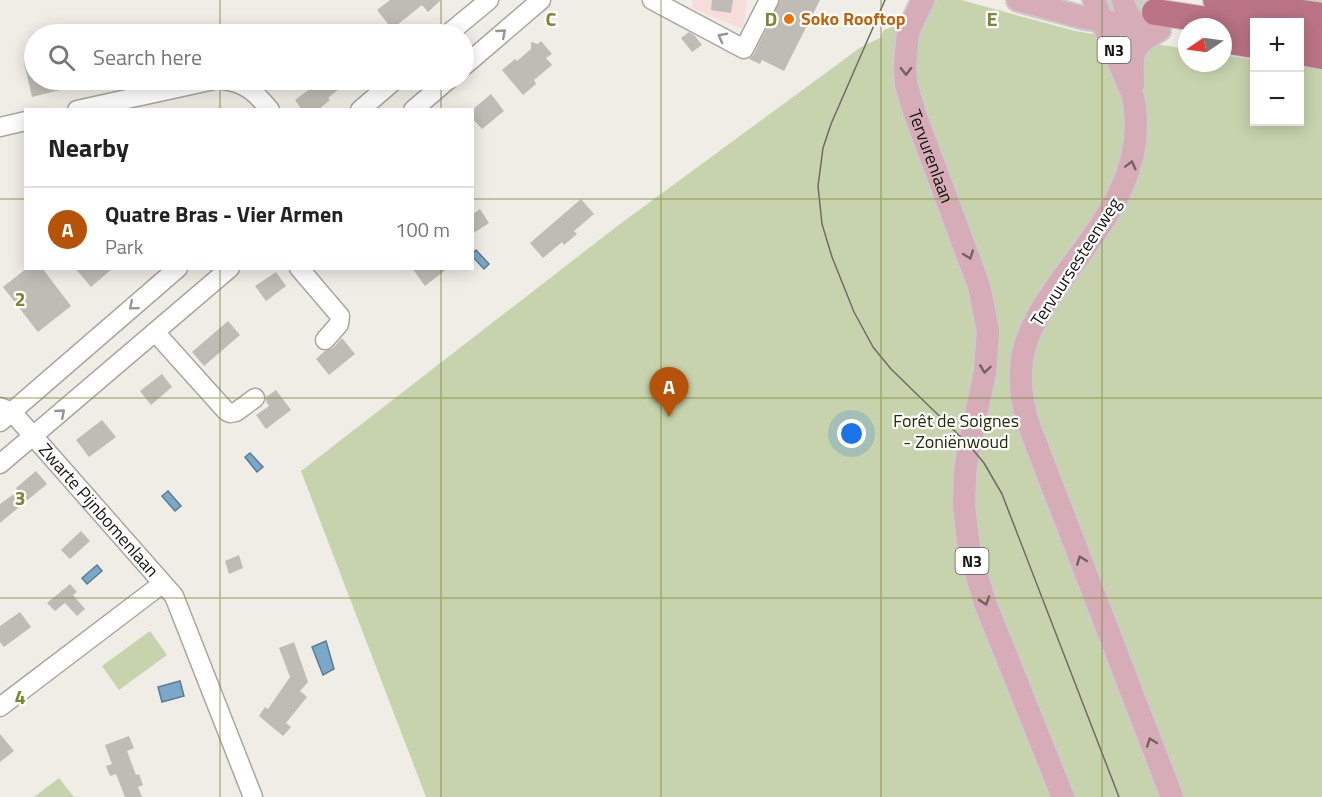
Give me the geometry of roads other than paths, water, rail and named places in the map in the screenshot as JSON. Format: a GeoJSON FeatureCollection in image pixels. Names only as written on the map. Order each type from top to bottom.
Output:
{"type":"FeatureCollection","features":[{"type":"Feature","properties":{"kind":"highway"},"geometry":{"type":"LineString","coordinates":[[1216,0],[1322,16]]}},
{"type":"Feature","properties":{"kind":"highway"},"geometry":{"type":"LineString","coordinates":[[1151,23],[1250,27]]}},
{"type":"Feature","properties":{"kind":"highway"},"geometry":{"type":"LineString","coordinates":[[1151,23],[1178,32]]}},
{"type":"Feature","properties":{"kind":"highway"},"geometry":{"type":"LineString","coordinates":[[1304,35],[1322,37]]}},
{"type":"Feature","properties":{"kind":"highway"},"geometry":{"type":"LineString","coordinates":[[1232,41],[1250,44]]}},
{"type":"Feature","properties":{"kind":"highway"},"geometry":{"type":"LineString","coordinates":[[1304,53],[1322,56]]}},
{"type":"Feature","properties":{"kind":"main road"},"geometry":{"type":"LineString","coordinates":[[1018,0],[1102,22],[1151,23]]}},
{"type":"Feature","properties":{"kind":"main road","name":"Tervuursesteenweg"},"geometry":{"type":"LineString","coordinates":[[1094,0],[1134,100],[1136,134],[1127,178],[1110,212],[1042,309],[1026,342],[1022,359],[1021,387],[1028,423],[1172,797]]}},
{"type":"Feature","properties":{"kind":"main road"},"geometry":{"type":"LineString","coordinates":[[1123,0],[1128,15],[1151,23]]}},
{"type":"Feature","properties":{"kind":"main road","name":"Tervurenlaan"},"geometry":{"type":"LineString","coordinates":[[917,5],[908,32],[906,84],[980,286],[985,310],[987,331],[985,372],[965,473],[964,506],[969,548],[985,603],[1063,797]]}},
{"type":"Feature","properties":{"kind":"main road"},"geometry":{"type":"LineString","coordinates":[[1134,100],[1132,61],[1135,48],[1145,38],[1151,23]]}},
{"type":"Feature","properties":{"kind":"street"},"geometry":{"type":"LineString","coordinates":[[474,55],[521,6],[541,0]]}},
{"type":"Feature","properties":{"kind":"street"},"geometry":{"type":"LineString","coordinates":[[652,0],[744,49],[769,0]]}},
{"type":"Feature","properties":{"kind":"street"},"geometry":{"type":"LineString","coordinates":[[458,24],[481,2]]}},
{"type":"Feature","properties":{"kind":"street"},"geometry":{"type":"LineString","coordinates":[[86,108],[168,90]]}},
{"type":"Feature","properties":{"kind":"street"},"geometry":{"type":"LineString","coordinates":[[251,90],[268,108]]}},
{"type":"Feature","properties":{"kind":"street"},"geometry":{"type":"LineString","coordinates":[[362,108],[383,90]]}},
{"type":"Feature","properties":{"kind":"street"},"geometry":{"type":"LineString","coordinates":[[415,108],[436,90]]}},
{"type":"Feature","properties":{"kind":"street"},"geometry":{"type":"LineString","coordinates":[[0,127],[24,121]]}},
{"type":"Feature","properties":{"kind":"street"},"geometry":{"type":"LineString","coordinates":[[4,414],[176,270]]}},
{"type":"Feature","properties":{"kind":"street"},"geometry":{"type":"LineString","coordinates":[[301,270],[340,316],[339,324],[325,340]]}},
{"type":"Feature","properties":{"kind":"street"},"geometry":{"type":"LineString","coordinates":[[0,464],[155,332],[219,272]]}},
{"type":"Feature","properties":{"kind":"street"},"geometry":{"type":"LineString","coordinates":[[155,332],[226,411],[236,412],[255,398]]}},
{"type":"Feature","properties":{"kind":"street","name":"Zwarte Pijnbomenlaan"},"geometry":{"type":"LineString","coordinates":[[4,414],[34,437],[174,596],[253,797]]}},
{"type":"Feature","properties":{"kind":"street"},"geometry":{"type":"LineString","coordinates":[[0,706],[162,584]]}},
{"type":"Feature","properties":{"kind":"water"},"geometry":{"type":"Polygon","coordinates":[[[476,250],[489,264],[484,269],[474,258],[476,250]]]}},
{"type":"Feature","properties":{"kind":"water"},"geometry":{"type":"Polygon","coordinates":[[[250,453],[263,467],[257,472],[245,457],[250,453]]]}},
{"type":"Feature","properties":{"kind":"water"},"geometry":{"type":"Polygon","coordinates":[[[168,491],[181,506],[175,511],[162,496],[168,491]]]}},
{"type":"Feature","properties":{"kind":"water"},"geometry":{"type":"Polygon","coordinates":[[[97,565],[102,571],[87,584],[82,578],[97,565]]]}},
{"type":"Feature","properties":{"kind":"water"},"geometry":{"type":"Polygon","coordinates":[[[326,641],[334,669],[323,675],[312,647],[326,641]]]}},
{"type":"Feature","properties":{"kind":"water"},"geometry":{"type":"Polygon","coordinates":[[[180,681],[184,696],[162,702],[158,687],[180,681]]]}},
{"type":"Feature","properties":{"kind":"tunnel"},"geometry":{"type":"LineString","coordinates":[[1092,0],[1155,12]]}},
{"type":"Feature","properties":{"kind":"tram line"},"geometry":{"type":"LineString","coordinates":[[885,0],[831,124],[823,148],[818,186],[822,224],[832,257],[854,312],[873,347],[891,369],[969,445],[984,463],[1002,494],[1119,797]]}},
{"type":"Feature","properties":{"kind":"place","name":"Soko Rooftop"},"geometry":{"type":"Point","coordinates":[789,19]}},
{"type":"Feature","properties":{"kind":"place","name":"Quatre Bras - Vier Armen"},"geometry":{"type":"Point","coordinates":[669,417]}},
{"type":"Feature","properties":{"kind":"park label","name":"Forêt de Soignes - Zoniënwoud"},"geometry":{"type":"Point","coordinates":[956,431]}}]}
